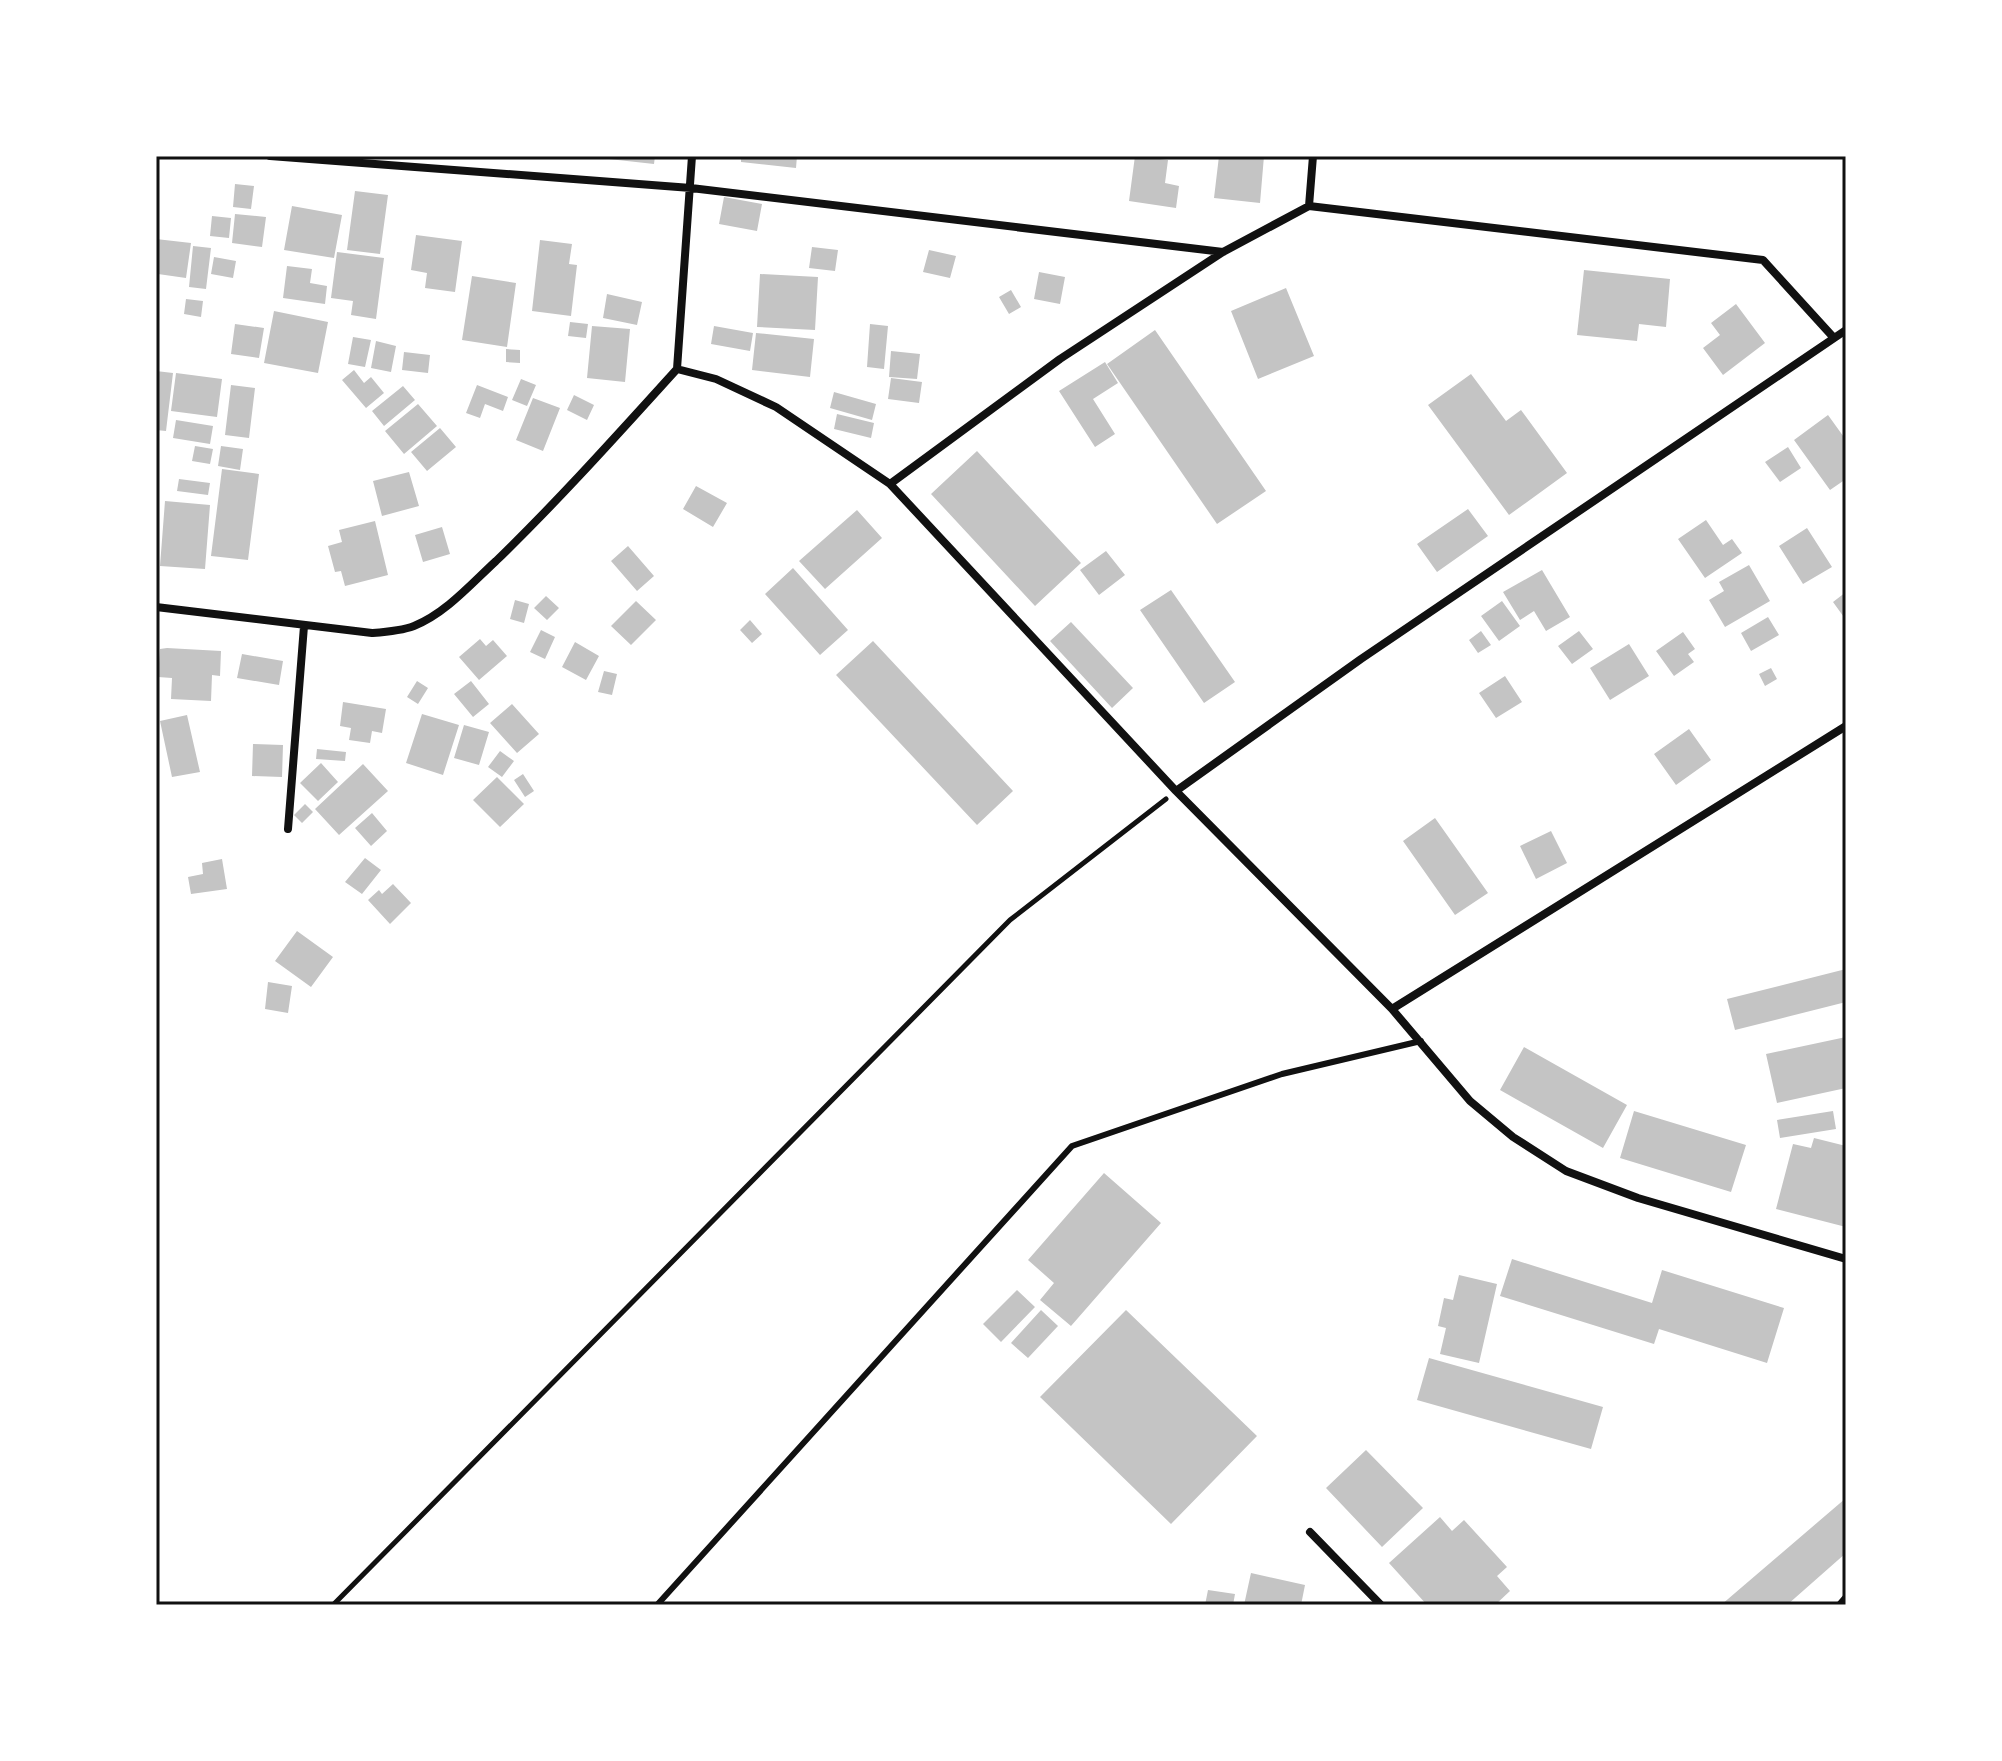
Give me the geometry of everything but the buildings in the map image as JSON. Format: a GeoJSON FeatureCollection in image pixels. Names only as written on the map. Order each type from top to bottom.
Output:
{"type":"FeatureCollection","features":[{"type":"Feature","properties":{"kind":"street"},"geometry":{"type":"LineString","coordinates":[[270,156],[691,188],[1223,252]]}},
{"type":"Feature","properties":{"kind":"street"},"geometry":{"type":"LineString","coordinates":[[156,607],[372,633],[414,626],[440,611],[544,515],[677,369],[692,156]]}},
{"type":"Feature","properties":{"kind":"street"},"geometry":{"type":"LineString","coordinates":[[1309,206],[1313,156]]}},
{"type":"Feature","properties":{"kind":"street"},"geometry":{"type":"LineString","coordinates":[[890,484],[1060,359],[1223,252],[1309,206],[1763,260],[1834,338]]}},
{"type":"Feature","properties":{"kind":"street"},"geometry":{"type":"LineString","coordinates":[[1176,791],[1361,659],[1846,330]]}},
{"type":"Feature","properties":{"kind":"street"},"geometry":{"type":"LineString","coordinates":[[677,369],[716,379],[776,407],[890,484],[1176,791],[1392,1009],[1470,1101],[1513,1137],[1566,1171],[1638,1198],[1846,1259]]}},
{"type":"Feature","properties":{"kind":"street"},"geometry":{"type":"LineString","coordinates":[[288,829],[304,626]]}},
{"type":"Feature","properties":{"kind":"street"},"geometry":{"type":"LineString","coordinates":[[1392,1009],[1846,726]]}},
{"type":"Feature","properties":{"kind":"street"},"geometry":{"type":"LineString","coordinates":[[1310,1532],[1381,1605]]}},
{"type":"Feature","properties":{"kind":"street"},"geometry":{"type":"LineString","coordinates":[[1840,1605],[1846,1598]]}},
{"type":"Feature","properties":{"kind":"lane"},"geometry":{"type":"LineString","coordinates":[[657,1605],[1072,1146],[1282,1074],[1421,1041]]}},
{"type":"Feature","properties":{"kind":"path"},"geometry":{"type":"LineString","coordinates":[[333,1605],[1010,920],[1176,791]]}}]}
